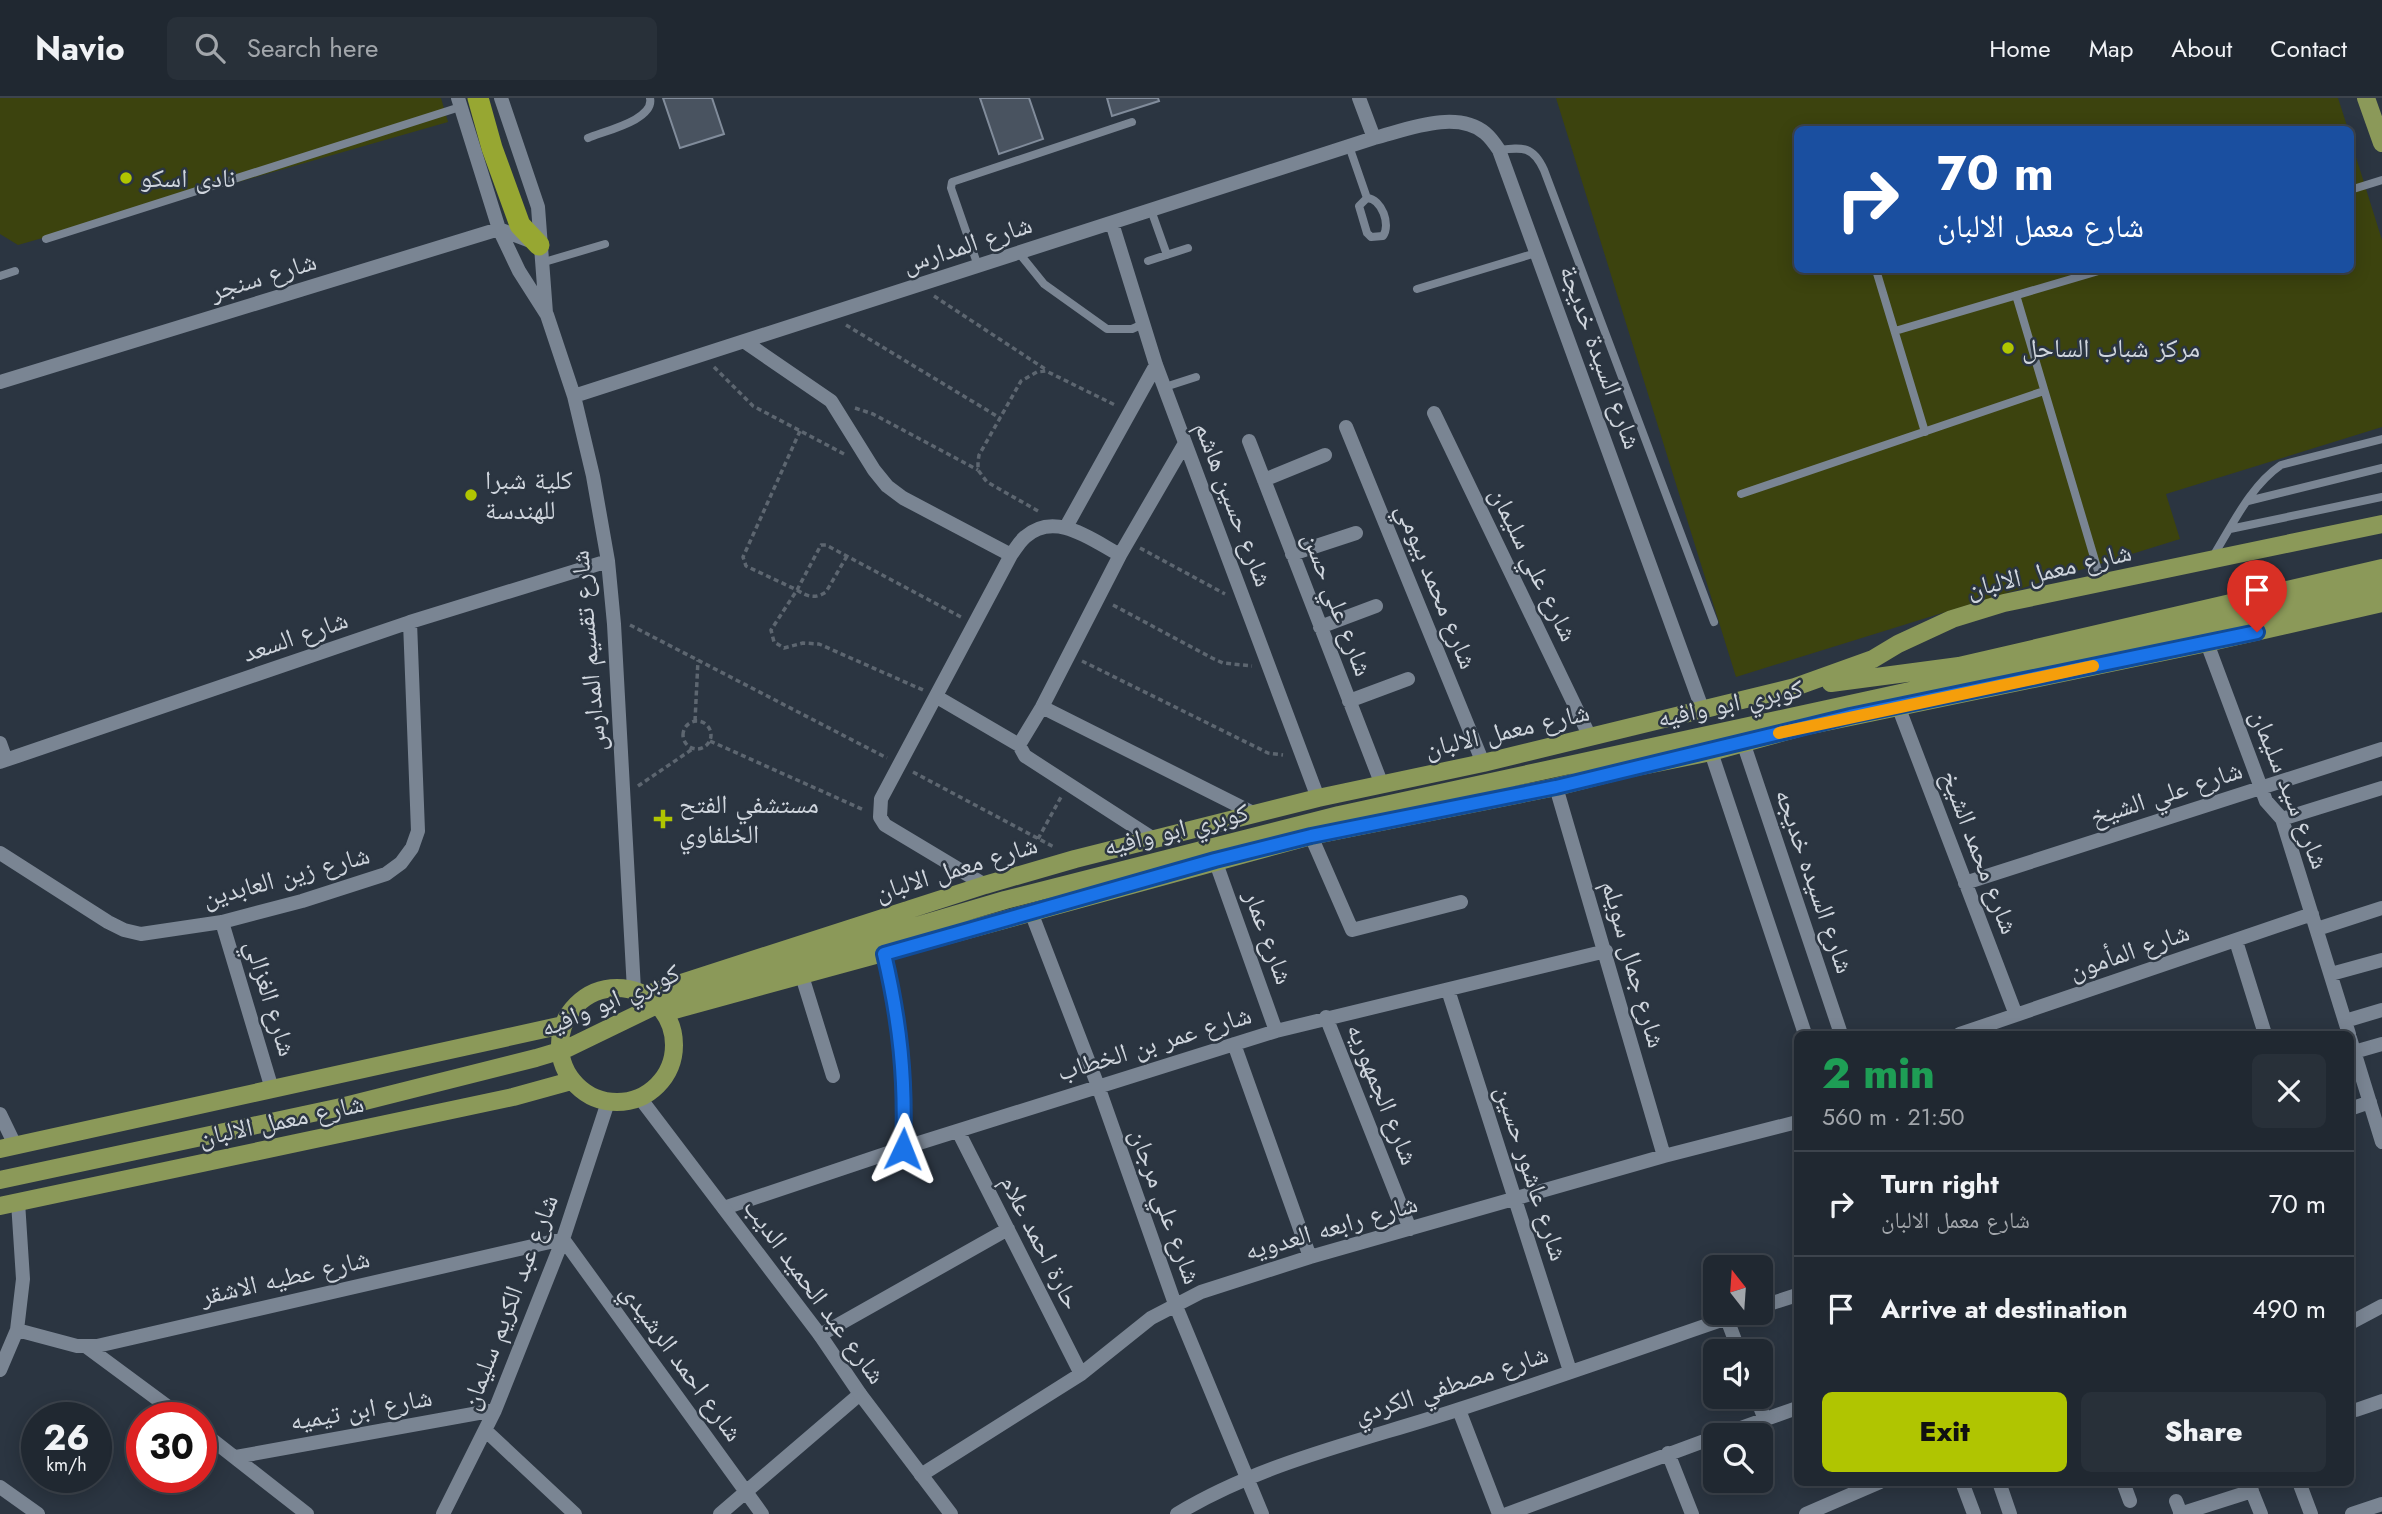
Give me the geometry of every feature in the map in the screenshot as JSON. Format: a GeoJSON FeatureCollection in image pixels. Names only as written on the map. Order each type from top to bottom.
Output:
{"type":"FeatureCollection","features":[{"type":"Feature","properties":{"kind":"highway"},"geometry":{"type":"LineString","coordinates":[[465,101],[520,225],[540,254]]}},
{"type":"Feature","properties":{"kind":"main road"},"geometry":{"type":"LineString","coordinates":[[2366,99],[2382,143]]}},
{"type":"Feature","properties":{"kind":"main road","name":"شارع معمل الالبان"},"geometry":{"type":"LineString","coordinates":[[639,993],[1075,859],[1318,798],[1483,763],[1795,687],[1873,659],[1952,619],[2004,603],[2382,524]]}},
{"type":"Feature","properties":{"kind":"main road","name":"كوبري ابو وافيه"},"geometry":{"type":"LineString","coordinates":[[1795,687],[1959,667],[2382,568]]}},
{"type":"Feature","properties":{"kind":"main road","name":"كوبري ابو وافيه"},"geometry":{"type":"LineString","coordinates":[[0,1180],[341,1107],[536,1058],[566,1049],[669,999],[1005,900],[1239,839],[2382,586]]}},
{"type":"Feature","properties":{"kind":"main road"},"geometry":{"type":"LineString","coordinates":[[664,1013],[1215,860],[1311,836],[1556,787],[1898,706],[2207,643],[2382,603]]}},
{"type":"Feature","properties":{"kind":"main road"},"geometry":{"type":"LineString","coordinates":[[1922,701],[2165,643],[2184,630]]}},
{"type":"Feature","properties":{"kind":"main road"},"geometry":{"type":"LineString","coordinates":[[1616,732],[1627,769]]}},
{"type":"Feature","properties":{"kind":"main road"},"geometry":{"type":"LineString","coordinates":[[612,988],[639,993],[664,1013],[673,1031],[674,1051],[672,1061],[657,1087],[640,1098],[625,1102],[608,1102],[592,1097],[572,1081],[560,1058],[559,1047],[563,1026],[574,1007],[592,994],[612,988]]}},
{"type":"Feature","properties":{"kind":"main road","name":"شارع معمل الالبان"},"geometry":{"type":"LineString","coordinates":[[8,1147],[563,1026]]}},
{"type":"Feature","properties":{"kind":"main road","name":"شارع معمل الالبان"},"geometry":{"type":"LineString","coordinates":[[0,1206],[513,1097],[572,1081]]}},
{"type":"Feature","properties":{"kind":"street","name":"شارع تقسيم المدارس"},"geometry":{"type":"LineString","coordinates":[[501,98],[538,207],[547,315],[574,396],[593,475],[608,561],[639,993]]}},
{"type":"Feature","properties":{"kind":"street"},"geometry":{"type":"LineString","coordinates":[[1359,98],[1374,138]]}},
{"type":"Feature","properties":{"kind":"street","name":"شارع تقسيم المدارس"},"geometry":{"type":"LineString","coordinates":[[465,101],[499,229],[519,271],[547,315]]}},
{"type":"Feature","properties":{"kind":"street","name":"شارع السيدة خديجة"},"geometry":{"type":"LineString","coordinates":[[1374,138],[1444,122],[1469,124],[1485,133],[1499,150],[1703,711]]}},
{"type":"Feature","properties":{"kind":"street","name":"شارع المدارس"},"geometry":{"type":"LineString","coordinates":[[574,396],[1374,138]]}},
{"type":"Feature","properties":{"kind":"street","name":"شارع حسين هاشم"},"geometry":{"type":"LineString","coordinates":[[1112,223],[1156,365],[1318,798]]}},
{"type":"Feature","properties":{"kind":"street"},"geometry":{"type":"LineString","coordinates":[[499,229],[540,254]]}},
{"type":"Feature","properties":{"kind":"street","name":"شارع سنجر"},"geometry":{"type":"LineString","coordinates":[[0,382],[499,229]]}},
{"type":"Feature","properties":{"kind":"street"},"geometry":{"type":"LineString","coordinates":[[745,342],[831,401],[887,486],[903,498],[1011,555]]}},
{"type":"Feature","properties":{"kind":"street"},"geometry":{"type":"LineString","coordinates":[[1066,527],[1156,365]]}},
{"type":"Feature","properties":{"kind":"street","name":"شارع علي سليمان"},"geometry":{"type":"LineString","coordinates":[[1434,413],[1590,737]]}},
{"type":"Feature","properties":{"kind":"street","name":"شارع محمد بيومي"},"geometry":{"type":"LineString","coordinates":[[1346,427],[1483,763]]}},
{"type":"Feature","properties":{"kind":"street","name":"شارع علي حسن"},"geometry":{"type":"LineString","coordinates":[[1249,442],[1382,785]]}},
{"type":"Feature","properties":{"kind":"street"},"geometry":{"type":"LineString","coordinates":[[1019,745],[1042,707],[1120,555],[1185,443]]}},
{"type":"Feature","properties":{"kind":"street"},"geometry":{"type":"LineString","coordinates":[[1264,480],[1325,455]]}},
{"type":"Feature","properties":{"kind":"street"},"geometry":{"type":"LineString","coordinates":[[985,885],[886,825],[880,817],[881,799],[1011,555],[1024,538],[1049,525],[1066,527],[1120,555]]}},
{"type":"Feature","properties":{"kind":"street"},"geometry":{"type":"LineString","coordinates":[[1292,554],[1356,533]]}},
{"type":"Feature","properties":{"kind":"street","name":"شارع السعد"},"geometry":{"type":"LineString","coordinates":[[3,761],[410,622],[608,561]]}},
{"type":"Feature","properties":{"kind":"street"},"geometry":{"type":"LineString","coordinates":[[1320,627],[1376,606]]}},
{"type":"Feature","properties":{"kind":"street","name":"شارع زين العابدين"},"geometry":{"type":"LineString","coordinates":[[0,853],[124,930],[141,934],[222,922],[302,901],[386,874],[401,863],[412,848],[418,831],[410,622]]}},
{"type":"Feature","properties":{"kind":"street","name":"شارع سيد سليمان"},"geometry":{"type":"LineString","coordinates":[[2207,643],[2266,801],[2282,819],[2348,1031]]}},
{"type":"Feature","properties":{"kind":"street"},"geometry":{"type":"LineString","coordinates":[[1349,701],[1408,679]]}},
{"type":"Feature","properties":{"kind":"street"},"geometry":{"type":"LineString","coordinates":[[937,697],[1019,745],[1025,756],[1155,840]]}},
{"type":"Feature","properties":{"kind":"street","name":"شارع محمد الشيخ"},"geometry":{"type":"LineString","coordinates":[[1898,706],[2016,1015]]}},
{"type":"Feature","properties":{"kind":"street"},"geometry":{"type":"LineString","coordinates":[[1042,707],[1255,814]]}},
{"type":"Feature","properties":{"kind":"street"},"geometry":{"type":"LineString","coordinates":[[0,743],[3,761]]}},
{"type":"Feature","properties":{"kind":"street","name":"شارع السيده خديجه"},"geometry":{"type":"LineString","coordinates":[[1743,743],[1840,1031]]}},
{"type":"Feature","properties":{"kind":"street","name":"شارع علي الشيخ"},"geometry":{"type":"LineString","coordinates":[[1965,883],[2382,749]]}},
{"type":"Feature","properties":{"kind":"street"},"geometry":{"type":"LineString","coordinates":[[1710,752],[1804,1031]]}},
{"type":"Feature","properties":{"kind":"street","name":"شارع جمال سويلم"},"geometry":{"type":"LineString","coordinates":[[1556,787],[1664,1156]]}},
{"type":"Feature","properties":{"kind":"street"},"geometry":{"type":"LineString","coordinates":[[2282,819],[2382,788]]}},
{"type":"Feature","properties":{"kind":"street"},"geometry":{"type":"LineString","coordinates":[[1311,836],[1352,930],[1461,902]]}},
{"type":"Feature","properties":{"kind":"street","name":"شارع عمار"},"geometry":{"type":"LineString","coordinates":[[1215,860],[1276,1031]]}},
{"type":"Feature","properties":{"kind":"street"},"geometry":{"type":"LineString","coordinates":[[2317,929],[2382,908]]}},
{"type":"Feature","properties":{"kind":"street","name":"شارع علي مرجان"},"geometry":{"type":"LineString","coordinates":[[1031,912],[1098,1086],[1175,1304],[1262,1514]]}},
{"type":"Feature","properties":{"kind":"street","name":"شارع المأمون"},"geometry":{"type":"LineString","coordinates":[[1969,1031],[2312,915]]}},
{"type":"Feature","properties":{"kind":"street","name":"شارع الغزالي"},"geometry":{"type":"LineString","coordinates":[[222,922],[272,1089]]}},
{"type":"Feature","properties":{"kind":"street"},"geometry":{"type":"LineString","coordinates":[[2236,941],[2264,1031]]}},
{"type":"Feature","properties":{"kind":"street","name":"شارع عمر بن الخطاب"},"geometry":{"type":"LineString","coordinates":[[724,1208],[1276,1031],[1606,951]]}},
{"type":"Feature","properties":{"kind":"street"},"geometry":{"type":"LineString","coordinates":[[884,954],[902,1045],[905,1096],[903,1149]]}},
{"type":"Feature","properties":{"kind":"street"},"geometry":{"type":"LineString","coordinates":[[2331,974],[2382,960]]}},
{"type":"Feature","properties":{"kind":"street"},"geometry":{"type":"LineString","coordinates":[[802,976],[833,1076]]}},
{"type":"Feature","properties":{"kind":"street","name":"شارع عاشور حسين"},"geometry":{"type":"LineString","coordinates":[[1448,990],[1570,1371]]}},
{"type":"Feature","properties":{"kind":"street"},"geometry":{"type":"LineString","coordinates":[[2354,1034],[2382,1010]]}},
{"type":"Feature","properties":{"kind":"street","name":"شارع الجمهوريه"},"geometry":{"type":"LineString","coordinates":[[1326,1017],[1410,1229]]}},
{"type":"Feature","properties":{"kind":"street"},"geometry":{"type":"LineString","coordinates":[[2354,1038],[2382,1044]]}},
{"type":"Feature","properties":{"kind":"street"},"geometry":{"type":"LineString","coordinates":[[1234,1044],[1310,1257]]}},
{"type":"Feature","properties":{"kind":"street","name":"شارع سيد سليمان"},"geometry":{"type":"LineString","coordinates":[[2354,1050],[2381,1138]]}},
{"type":"Feature","properties":{"kind":"street","name":"شارع عبد الحميد الديب"},"geometry":{"type":"LineString","coordinates":[[640,1098],[820,1335],[860,1394],[951,1514]]}},
{"type":"Feature","properties":{"kind":"street","name":"شارع عبد الكريم سليمان"},"geometry":{"type":"LineString","coordinates":[[443,1514],[495,1410],[563,1239],[608,1102]]}},
{"type":"Feature","properties":{"kind":"street"},"geometry":{"type":"LineString","coordinates":[[2354,1108],[2370,1102]]}},
{"type":"Feature","properties":{"kind":"street"},"geometry":{"type":"LineString","coordinates":[[0,1114],[8,1147]]}},
{"type":"Feature","properties":{"kind":"street","name":"شارع رابعه العدويه"},"geometry":{"type":"LineString","coordinates":[[921,1475],[1081,1374],[1152,1318],[1201,1292],[1310,1257],[1664,1156],[1794,1123]]}},
{"type":"Feature","properties":{"kind":"street","name":"حارة احمد علام"},"geometry":{"type":"LineString","coordinates":[[958,1131],[1081,1374]]}},
{"type":"Feature","properties":{"kind":"street"},"geometry":{"type":"LineString","coordinates":[[0,1370],[17,1330],[23,1279],[18,1202]]}},
{"type":"Feature","properties":{"kind":"street"},"geometry":{"type":"LineString","coordinates":[[820,1335],[1007,1229]]}},
{"type":"Feature","properties":{"kind":"street","name":"شارع عطيه الاشقر"},"geometry":{"type":"LineString","coordinates":[[17,1330],[87,1347],[563,1239]]}},
{"type":"Feature","properties":{"kind":"street","name":"شارع احمد الرشيدي"},"geometry":{"type":"LineString","coordinates":[[563,1239],[762,1514]]}},
{"type":"Feature","properties":{"kind":"street"},"geometry":{"type":"LineString","coordinates":[[1773,1303],[1794,1296]]}},
{"type":"Feature","properties":{"kind":"street"},"geometry":{"type":"LineString","coordinates":[[2354,1321],[2382,1306]]}},
{"type":"Feature","properties":{"kind":"street","name":"شارع مصطفي الكردي"},"geometry":{"type":"LineString","coordinates":[[1177,1514],[1247,1478],[1709,1325]]}},
{"type":"Feature","properties":{"kind":"street"},"geometry":{"type":"LineString","coordinates":[[87,1347],[161,1402]]}},
{"type":"Feature","properties":{"kind":"street"},"geometry":{"type":"LineString","coordinates":[[720,1514],[860,1394]]}},
{"type":"Feature","properties":{"kind":"street"},"geometry":{"type":"LineString","coordinates":[[2356,1410],[2382,1401]]}},
{"type":"Feature","properties":{"kind":"street"},"geometry":{"type":"LineString","coordinates":[[1459,1409],[1499,1514]]}},
{"type":"Feature","properties":{"kind":"street"},"geometry":{"type":"LineString","coordinates":[[1761,1409],[1765,1420]]}},
{"type":"Feature","properties":{"kind":"street"},"geometry":{"type":"LineString","coordinates":[[1756,1423],[1794,1409]]}},
{"type":"Feature","properties":{"kind":"street","name":"شارع ابن تيميه"},"geometry":{"type":"LineString","coordinates":[[236,1457],[495,1410]]}},
{"type":"Feature","properties":{"kind":"street"},"geometry":{"type":"LineString","coordinates":[[485,1430],[575,1514]]}},
{"type":"Feature","properties":{"kind":"street"},"geometry":{"type":"LineString","coordinates":[[1507,1514],[1703,1441]]}},
{"type":"Feature","properties":{"kind":"street"},"geometry":{"type":"LineString","coordinates":[[217,1443],[307,1514]]}},
{"type":"Feature","properties":{"kind":"street"},"geometry":{"type":"LineString","coordinates":[[1668,1453],[1692,1514]]}},
{"type":"Feature","properties":{"kind":"street"},"geometry":{"type":"LineString","coordinates":[[1806,1514],[1866,1486]]}},
{"type":"Feature","properties":{"kind":"street"},"geometry":{"type":"LineString","coordinates":[[1964,1486],[1974,1514]]}},
{"type":"Feature","properties":{"kind":"street"},"geometry":{"type":"LineString","coordinates":[[2000,1486],[2010,1514]]}},
{"type":"Feature","properties":{"kind":"street"},"geometry":{"type":"LineString","coordinates":[[2124,1486],[2130,1501]]}},
{"type":"Feature","properties":{"kind":"street"},"geometry":{"type":"LineString","coordinates":[[2300,1486],[2311,1514]]}},
{"type":"Feature","properties":{"kind":"street"},"geometry":{"type":"LineString","coordinates":[[0,1487],[38,1514]]}},
{"type":"Feature","properties":{"kind":"street"},"geometry":{"type":"LineString","coordinates":[[2179,1511],[2251,1487],[2262,1514]]}},
{"type":"Feature","properties":{"kind":"street"},"geometry":{"type":"LineString","coordinates":[[2352,1514],[2382,1504]]}},
{"type":"Feature","properties":{"kind":"lane"},"geometry":{"type":"LineString","coordinates":[[588,138],[639,118],[649,109],[652,103],[650,98]]}},
{"type":"Feature","properties":{"kind":"lane"},"geometry":{"type":"LineString","coordinates":[[46,239],[465,101]]}},
{"type":"Feature","properties":{"kind":"lane"},"geometry":{"type":"LineString","coordinates":[[978,266],[951,188],[952,182],[1132,122]]}},
{"type":"Feature","properties":{"kind":"lane"},"geometry":{"type":"LineString","coordinates":[[1349,146],[1367,198]]}},
{"type":"Feature","properties":{"kind":"lane"},"geometry":{"type":"LineString","coordinates":[[1499,150],[1530,150],[1539,159],[1714,622]]}},
{"type":"Feature","properties":{"kind":"lane"},"geometry":{"type":"LineString","coordinates":[[2354,189],[2382,180]]}},
{"type":"Feature","properties":{"kind":"lane"},"geometry":{"type":"LineString","coordinates":[[1367,198],[1378,202],[1387,225],[1383,236],[1371,237],[1367,233],[1359,206],[1367,198]]}},
{"type":"Feature","properties":{"kind":"lane"},"geometry":{"type":"LineString","coordinates":[[1152,210],[1167,255]]}},
{"type":"Feature","properties":{"kind":"lane"},"geometry":{"type":"LineString","coordinates":[[540,254],[605,244]]}},
{"type":"Feature","properties":{"kind":"lane"},"geometry":{"type":"LineString","coordinates":[[1148,261],[1188,248]]}},
{"type":"Feature","properties":{"kind":"lane"},"geometry":{"type":"LineString","coordinates":[[1019,253],[1044,284],[1107,328],[1119,330],[1143,324]]}},
{"type":"Feature","properties":{"kind":"lane"},"geometry":{"type":"LineString","coordinates":[[1417,289],[1536,253]]}},
{"type":"Feature","properties":{"kind":"lane"},"geometry":{"type":"LineString","coordinates":[[0,276],[15,271]]}},
{"type":"Feature","properties":{"kind":"lane"},"geometry":{"type":"LineString","coordinates":[[1877,273],[1925,432]]}},
{"type":"Feature","properties":{"kind":"lane"},"geometry":{"type":"LineString","coordinates":[[1895,331],[2092,273]]}},
{"type":"Feature","properties":{"kind":"lane"},"geometry":{"type":"LineString","coordinates":[[2016,295],[2102,584]]}},
{"type":"Feature","properties":{"kind":"lane"},"geometry":{"type":"LineString","coordinates":[[1165,387],[1196,377]]}},
{"type":"Feature","properties":{"kind":"lane"},"geometry":{"type":"LineString","coordinates":[[1741,494],[2044,391]]}},
{"type":"Feature","properties":{"kind":"lane"},"geometry":{"type":"LineString","coordinates":[[2210,561],[2269,473],[2281,465],[2382,439]]}},
{"type":"Feature","properties":{"kind":"lane"},"geometry":{"type":"LineString","coordinates":[[2248,501],[2382,468]]}},
{"type":"Feature","properties":{"kind":"lane"},"geometry":{"type":"LineString","coordinates":[[2230,529],[2382,497]]}},
{"type":"Feature","properties":{"kind":"path"},"geometry":{"type":"LineString","coordinates":[[918,286],[1046,371],[1130,413]]}},
{"type":"Feature","properties":{"kind":"path"},"geometry":{"type":"LineString","coordinates":[[830,314],[1000,418]]}},
{"type":"Feature","properties":{"kind":"path"},"geometry":{"type":"LineString","coordinates":[[702,356],[753,406],[874,470]]}},
{"type":"Feature","properties":{"kind":"path"},"geometry":{"type":"LineString","coordinates":[[978,470],[979,455],[1021,381],[1037,372],[1046,371]]}},
{"type":"Feature","properties":{"kind":"path"},"geometry":{"type":"LineString","coordinates":[[831,401],[873,414],[978,470],[987,482],[1066,527]]}},
{"type":"Feature","properties":{"kind":"path"},"geometry":{"type":"LineString","coordinates":[[800,431],[743,557],[746,565],[808,597],[815,597],[826,592],[847,556]]}},
{"type":"Feature","properties":{"kind":"path"},"geometry":{"type":"LineString","coordinates":[[1129,542],[1246,605]]}},
{"type":"Feature","properties":{"kind":"path"},"geometry":{"type":"LineString","coordinates":[[937,697],[819,643],[803,643],[784,648],[774,642],[771,630],[797,590],[821,545],[826,545],[975,624]]}},
{"type":"Feature","properties":{"kind":"path"},"geometry":{"type":"LineString","coordinates":[[1099,597],[1223,663],[1269,668]]}},
{"type":"Feature","properties":{"kind":"path"},"geometry":{"type":"LineString","coordinates":[[612,616],[1075,859]]}},
{"type":"Feature","properties":{"kind":"path"},"geometry":{"type":"LineString","coordinates":[[1068,654],[1268,753],[1303,757]]}},
{"type":"Feature","properties":{"kind":"path"},"geometry":{"type":"LineString","coordinates":[[695,721],[698,660]]}},
{"type":"Feature","properties":{"kind":"path"},"geometry":{"type":"LineString","coordinates":[[625,795],[694,748],[706,746],[712,735],[706,724],[695,721],[689,723],[683,734],[684,740],[694,748]]}},
{"type":"Feature","properties":{"kind":"path"},"geometry":{"type":"LineString","coordinates":[[710,741],[880,817]]}},
{"type":"Feature","properties":{"kind":"path"},"geometry":{"type":"LineString","coordinates":[[1038,839],[1069,783]]}},
{"type":"Feature","properties":{"kind":"green space","name":"نادى اسكو"},"geometry":{"type":"Polygon","coordinates":[[[0,98],[441,98],[448,122],[18,245],[0,234],[0,98]]]}},
{"type":"Feature","properties":{"kind":"green space","name":"مركز شباب الساحل"},"geometry":{"type":"Polygon","coordinates":[[[1556,98],[2338,98],[2347,126],[1794,126],[1794,273],[2354,273],[2354,151],[2382,240],[2382,427],[2166,494],[2180,539],[1736,677],[1556,98]]]}},
{"type":"Feature","properties":{"kind":"building"},"geometry":{"type":"Polygon","coordinates":[[[663,98],[712,98],[724,134],[680,148],[663,98]]]}},
{"type":"Feature","properties":{"kind":"building"},"geometry":{"type":"Polygon","coordinates":[[[980,98],[1029,98],[1043,139],[999,154],[980,98]]]}},
{"type":"Feature","properties":{"kind":"building"},"geometry":{"type":"Polygon","coordinates":[[[1107,98],[1158,98],[1159,101],[1112,116],[1107,98]]]}},
{"type":"Feature","properties":{"kind":"slow traffic"},"geometry":{"type":"LineString","coordinates":[[1779,733],[2093,666]]}},
{"type":"Feature","properties":{"kind":"place","name":"نادى اسكو"},"geometry":{"type":"Point","coordinates":[126,178]}},
{"type":"Feature","properties":{"kind":"place","name":"مركز شباب الساحل"},"geometry":{"type":"Point","coordinates":[2008,348]}},
{"type":"Feature","properties":{"kind":"place","name":"كلية شبرا للهندسة"},"geometry":{"type":"Point","coordinates":[471,495]}},
{"type":"Feature","properties":{"kind":"place","name":"مستشفي الفتح الخلفاوي"},"geometry":{"type":"Point","coordinates":[663,819]}},
{"type":"Feature","properties":{"kind":"route"},"geometry":{"type":"LineString","coordinates":[[903,1149],[905,1096],[902,1045],[884,954],[1215,860],[1311,836],[1556,787],[1710,752],[1850,716],[2257,632]]}}]}
